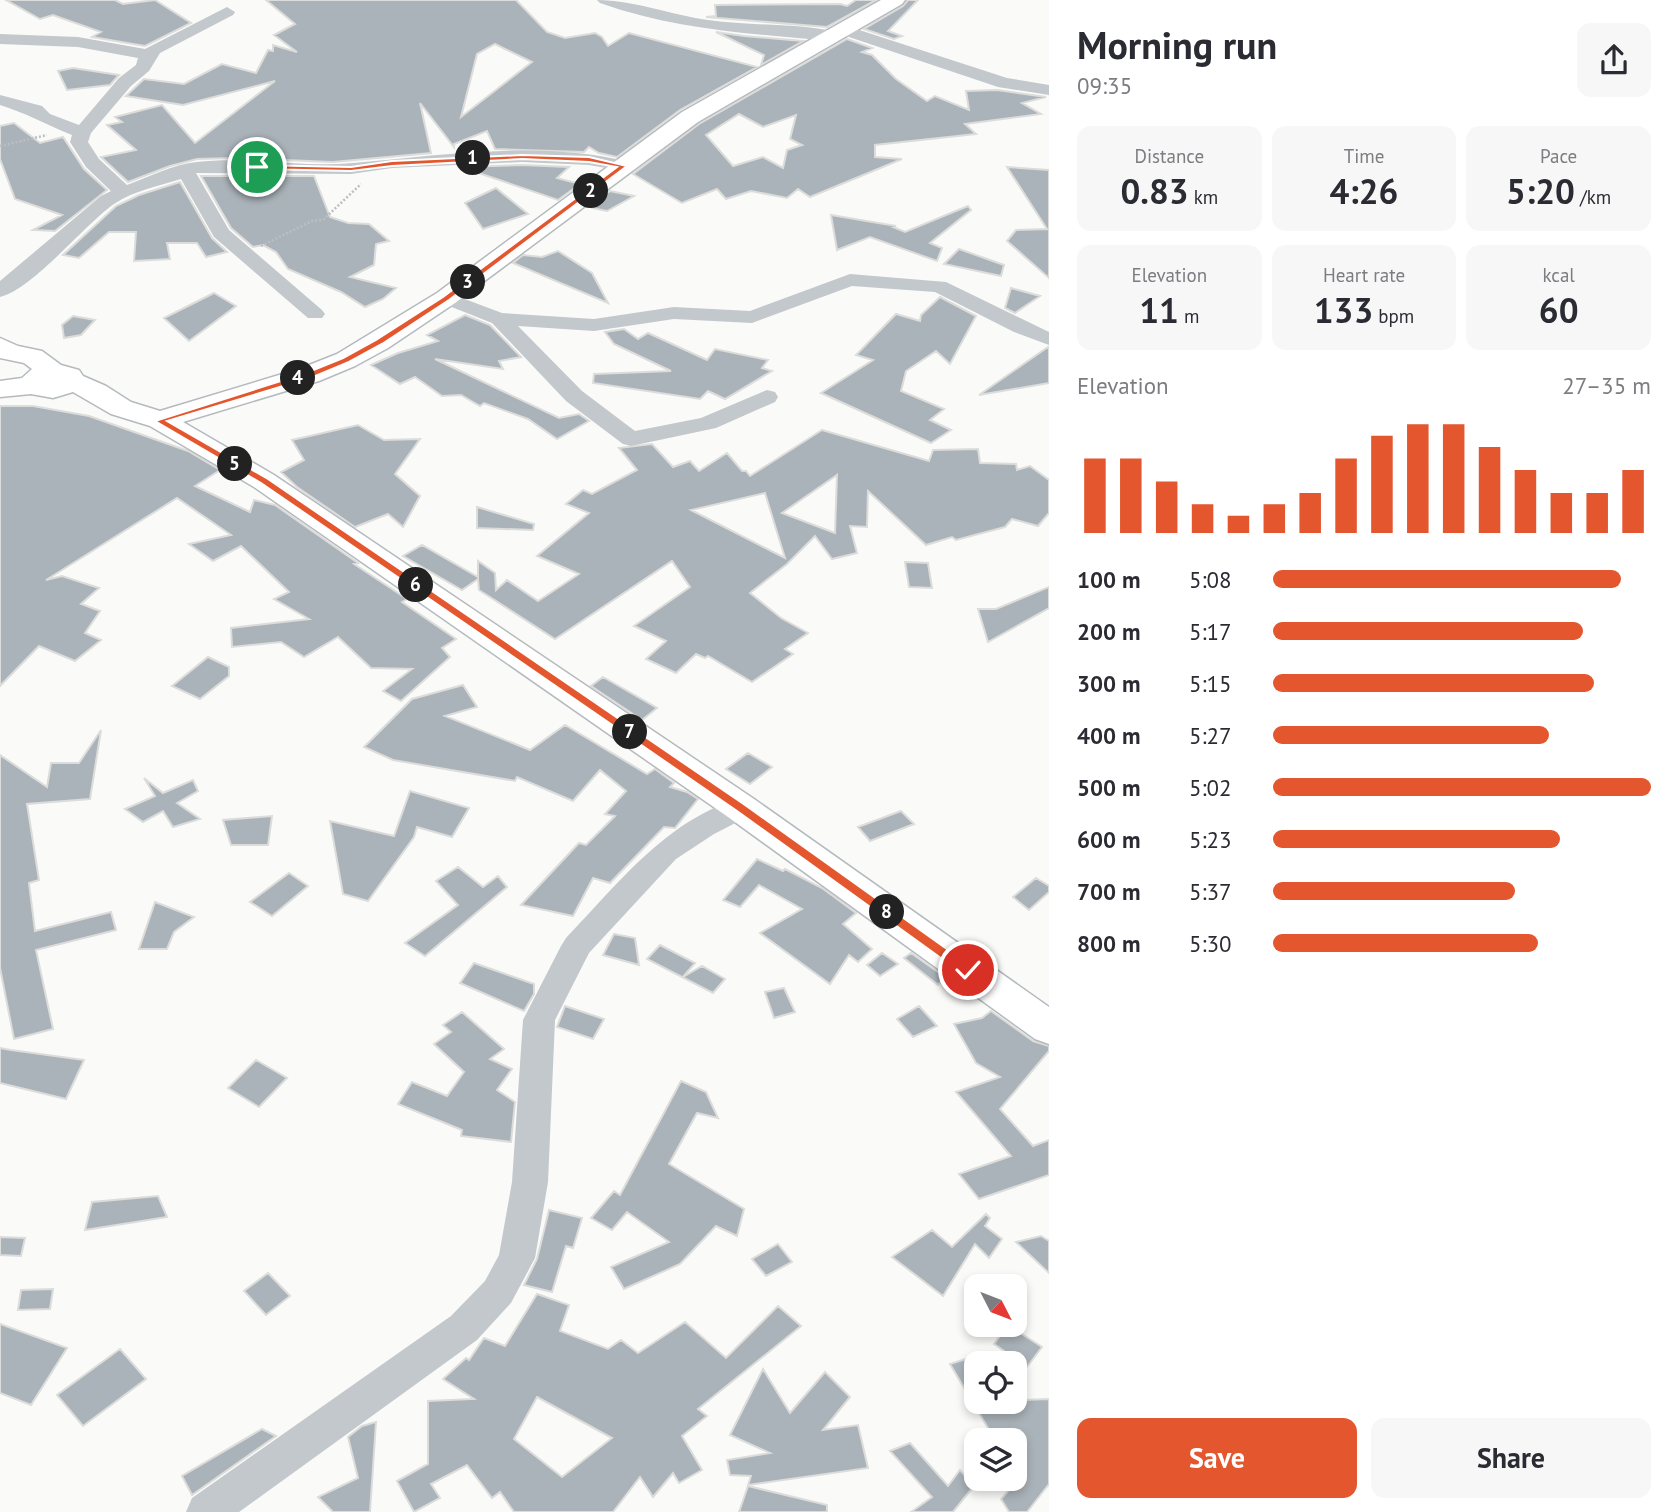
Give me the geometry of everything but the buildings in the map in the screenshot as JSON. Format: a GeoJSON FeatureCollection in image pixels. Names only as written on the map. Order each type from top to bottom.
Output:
{"type":"FeatureCollection","features":[{"type":"Feature","properties":{"kind":"main road"},"geometry":{"type":"LineString","coordinates":[[160,421],[309,375],[346,360],[379,342],[446,298],[690,117],[895,0]]}},
{"type":"Feature","properties":{"kind":"main road"},"geometry":{"type":"LineString","coordinates":[[5,349],[13,364],[75,398],[121,408],[160,421],[264,481],[741,808],[1049,1028]]}},
{"type":"Feature","properties":{"kind":"main road"},"geometry":{"type":"LineString","coordinates":[[0,389],[49,382]]}},
{"type":"Feature","properties":{"kind":"street"},"geometry":{"type":"LineString","coordinates":[[608,0],[653,16],[699,25],[839,33],[1004,83],[1049,90]]}},
{"type":"Feature","properties":{"kind":"street"},"geometry":{"type":"LineString","coordinates":[[0,39],[78,43],[148,55],[227,12]]}},
{"type":"Feature","properties":{"kind":"street"},"geometry":{"type":"LineString","coordinates":[[124,192],[98,170],[84,152],[78,131],[125,82],[144,67],[148,55]]}},
{"type":"Feature","properties":{"kind":"street"},"geometry":{"type":"LineString","coordinates":[[0,100],[36,110],[44,118],[78,131]]}},
{"type":"Feature","properties":{"kind":"street"},"geometry":{"type":"LineString","coordinates":[[0,291],[32,267],[93,212],[124,192],[185,170],[215,166],[372,168],[405,162],[511,157],[589,160],[623,166]]}},
{"type":"Feature","properties":{"kind":"street"},"geometry":{"type":"LineString","coordinates":[[185,170],[207,214],[220,233],[314,314]]}},
{"type":"Feature","properties":{"kind":"street"},"geometry":{"type":"LineString","coordinates":[[446,298],[499,319],[594,325],[674,313],[752,317],[850,279],[868,280],[939,286],[1021,328],[1049,339]]}},
{"type":"Feature","properties":{"kind":"street"},"geometry":{"type":"LineString","coordinates":[[499,319],[574,396],[631,439],[708,423],[767,397]]}},
{"type":"Feature","properties":{"kind":"street"},"geometry":{"type":"LineString","coordinates":[[206,1512],[464,1328],[498,1292],[517,1258],[530,1182],[539,1020],[577,946],[666,852],[704,827],[741,808]]}},
{"type":"Feature","properties":{"kind":"path"},"geometry":{"type":"LineString","coordinates":[[0,146],[78,131]]}},
{"type":"Feature","properties":{"kind":"path"},"geometry":{"type":"LineString","coordinates":[[241,253],[312,221],[323,220],[374,173],[372,168]]}},
{"type":"Feature","properties":{"kind":"route"},"geometry":{"type":"LineString","coordinates":[[257,167],[351,169],[392,163],[480,157],[558,157],[623,166],[446,298],[379,342],[346,360],[309,375],[160,421],[264,481],[741,808],[968,970]]}}]}
